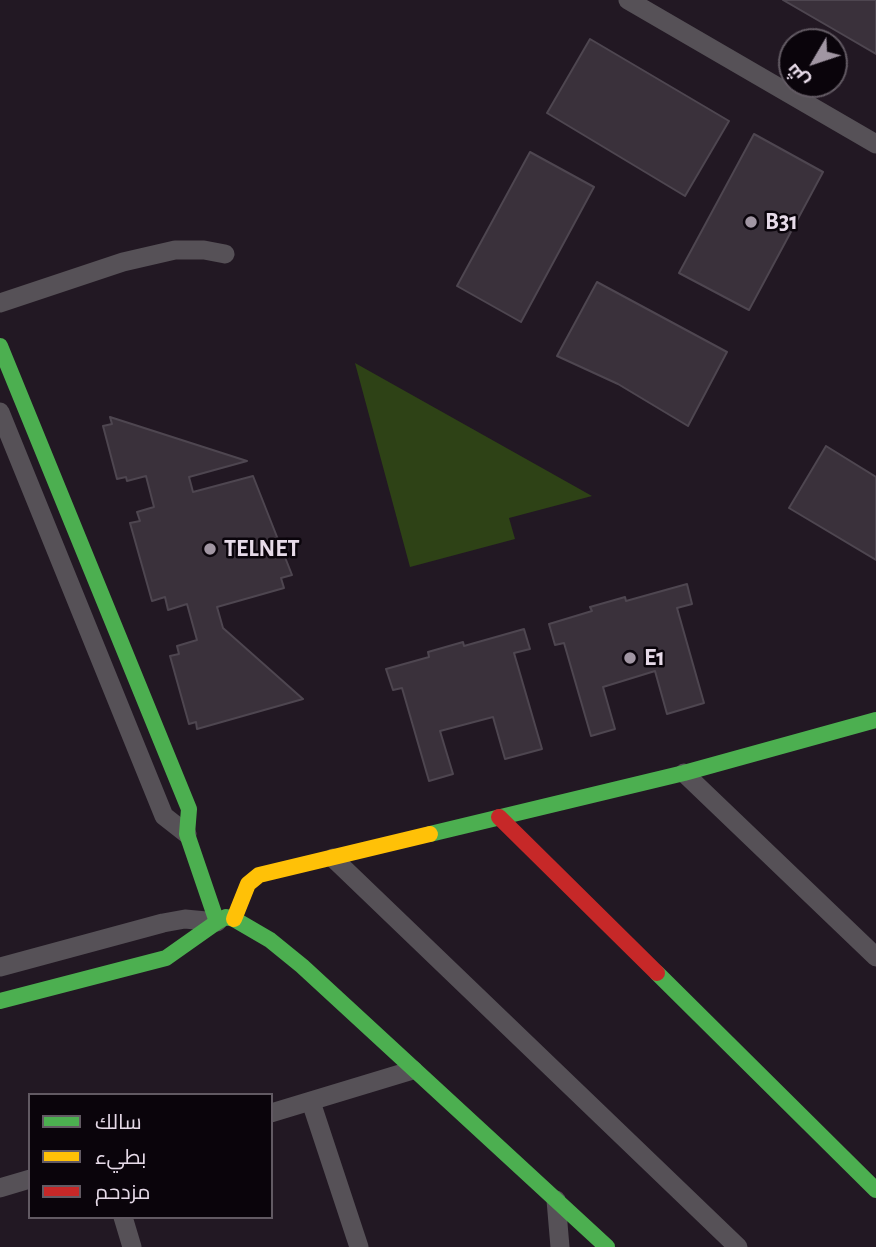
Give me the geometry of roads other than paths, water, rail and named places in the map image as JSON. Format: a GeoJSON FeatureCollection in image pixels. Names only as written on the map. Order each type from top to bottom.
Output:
{"type":"FeatureCollection","features":[{"type":"Feature","properties":{"kind":"street"},"geometry":{"type":"LineString","coordinates":[[628,0],[876,144]]}},
{"type":"Feature","properties":{"kind":"street"},"geometry":{"type":"LineString","coordinates":[[0,303],[123,262],[162,253],[204,250],[225,254]]}},
{"type":"Feature","properties":{"kind":"street"},"geometry":{"type":"LineString","coordinates":[[0,346],[190,809],[187,834]]}},
{"type":"Feature","properties":{"kind":"street"},"geometry":{"type":"LineString","coordinates":[[0,412],[164,816],[187,834],[225,920]]}},
{"type":"Feature","properties":{"kind":"street"},"geometry":{"type":"LineString","coordinates":[[14,445],[38,434]]}},
{"type":"Feature","properties":{"kind":"street"},"geometry":{"type":"LineString","coordinates":[[0,1001],[166,958],[225,920],[256,876],[684,773],[876,720]]}},
{"type":"Feature","properties":{"kind":"street"},"geometry":{"type":"LineString","coordinates":[[684,773],[876,957]]}},
{"type":"Feature","properties":{"kind":"street"},"geometry":{"type":"LineString","coordinates":[[499,817],[876,1190]]}},
{"type":"Feature","properties":{"kind":"street"},"geometry":{"type":"LineString","coordinates":[[333,858],[738,1247]]}},
{"type":"Feature","properties":{"kind":"street"},"geometry":{"type":"LineString","coordinates":[[0,967],[185,919],[225,920],[270,940],[302,966],[607,1247]]}},
{"type":"Feature","properties":{"kind":"street"},"geometry":{"type":"LineString","coordinates":[[273,1112],[413,1070]]}},
{"type":"Feature","properties":{"kind":"street"},"geometry":{"type":"LineString","coordinates":[[311,1102],[359,1247]]}},
{"type":"Feature","properties":{"kind":"street"},"geometry":{"type":"LineString","coordinates":[[0,1188],[28,1180]]}},
{"type":"Feature","properties":{"kind":"street"},"geometry":{"type":"LineString","coordinates":[[556,1200],[560,1247]]}},
{"type":"Feature","properties":{"kind":"street"},"geometry":{"type":"LineString","coordinates":[[124,1219],[132,1247]]}},
{"type":"Feature","properties":{"kind":"place","name":"B31"},"geometry":{"type":"Point","coordinates":[751,222]}},
{"type":"Feature","properties":{"kind":"place","name":"TELNET"},"geometry":{"type":"Point","coordinates":[210,549]}},
{"type":"Feature","properties":{"kind":"place","name":"E1"},"geometry":{"type":"Point","coordinates":[630,658]}}]}
